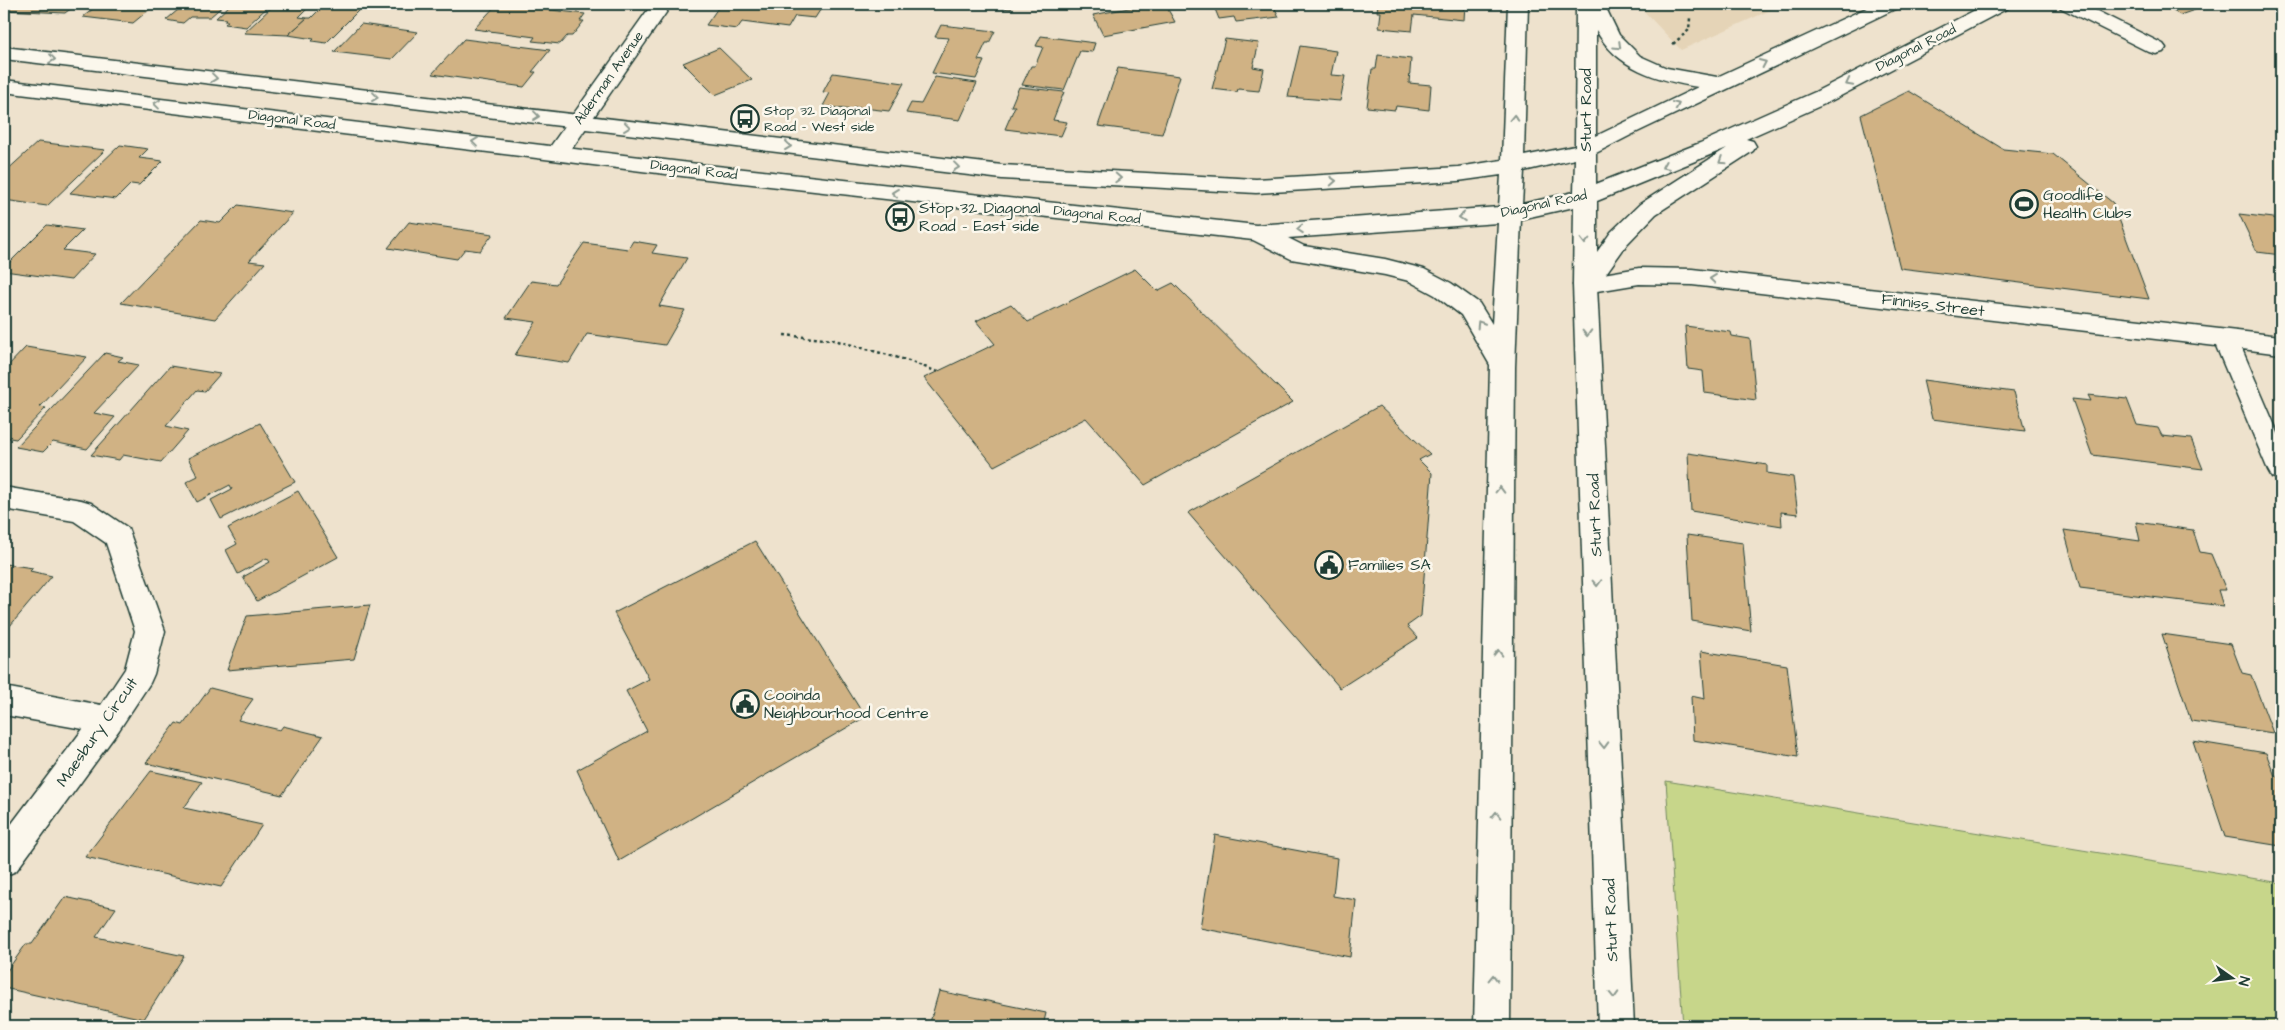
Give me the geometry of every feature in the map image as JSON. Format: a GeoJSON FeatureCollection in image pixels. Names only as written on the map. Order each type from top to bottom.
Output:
{"type":"FeatureCollection","features":[{"type":"Feature","properties":{"kind":"main road","name":"Alderman Avenue"},"geometry":{"type":"LineString","coordinates":[[558,152],[662,4]]}},
{"type":"Feature","properties":{"kind":"main road"},"geometry":{"type":"LineString","coordinates":[[1492,1026],[1502,367],[1511,214],[1518,4]]}},
{"type":"Feature","properties":{"kind":"main road","name":"Sturt Road"},"geometry":{"type":"LineString","coordinates":[[1586,4],[1585,285],[1616,1026]]}},
{"type":"Feature","properties":{"kind":"main road"},"geometry":{"type":"LineString","coordinates":[[1594,4],[1611,39],[1637,64],[1671,76],[1719,84]]}},
{"type":"Feature","properties":{"kind":"main road","name":"Diagonal Road"},"geometry":{"type":"LineString","coordinates":[[4,53],[1002,172],[1256,186],[1458,174],[1513,166],[1586,150],[1623,130],[1890,4]]}},
{"type":"Feature","properties":{"kind":"main road","name":"Diagonal Road"},"geometry":{"type":"LineString","coordinates":[[4,86],[558,152],[708,172],[1256,233],[1511,214],[1585,197],[1708,148],[1822,97],[2001,4]]}},
{"type":"Feature","properties":{"kind":"main road"},"geometry":{"type":"LineString","coordinates":[[2068,4],[2156,48]]}},
{"type":"Feature","properties":{"kind":"main road"},"geometry":{"type":"LineString","coordinates":[[1585,285],[1619,238],[1648,209],[1822,97]]}},
{"type":"Feature","properties":{"kind":"main road"},"geometry":{"type":"LineString","coordinates":[[1256,233],[1299,253],[1408,273],[1443,289],[1470,308],[1486,334],[1502,367]]}},
{"type":"Feature","properties":{"kind":"main road","name":"Finniss Street"},"geometry":{"type":"LineString","coordinates":[[1585,285],[1639,276],[1692,277],[2281,345]]}},
{"type":"Feature","properties":{"kind":"main road"},"geometry":{"type":"LineString","coordinates":[[2225,339],[2281,470]]}},
{"type":"Feature","properties":{"kind":"main road","name":"Maesbury Circuit"},"geometry":{"type":"LineString","coordinates":[[4,498],[81,511],[118,536],[150,631],[139,674],[108,720],[4,860]]}},
{"type":"Feature","properties":{"kind":"main road"},"geometry":{"type":"LineString","coordinates":[[4,701],[108,720]]}},
{"type":"Feature","properties":{"kind":"path"},"geometry":{"type":"LineString","coordinates":[[1668,48],[1689,30],[1690,18]]}},
{"type":"Feature","properties":{"kind":"path"},"geometry":{"type":"LineString","coordinates":[[784,335],[834,340],[906,360],[938,372]]}},
{"type":"Feature","properties":{"kind":"shaded area"},"geometry":{"type":"Polygon","coordinates":[[[1637,4],[1784,4],[1681,50],[1637,4]]]}},
{"type":"Feature","properties":{"kind":"green space"},"geometry":{"type":"Polygon","coordinates":[[[1666,781],[2281,883],[2281,1026],[1683,1026],[1666,781]]]}},
{"type":"Feature","properties":{"kind":"building"},"geometry":{"type":"Polygon","coordinates":[[[4,4],[77,4],[65,13],[4,10],[4,4]]]}},
{"type":"Feature","properties":{"kind":"building"},"geometry":{"type":"Polygon","coordinates":[[[99,4],[156,4],[133,23],[83,17],[99,4]]]}},
{"type":"Feature","properties":{"kind":"building"},"geometry":{"type":"Polygon","coordinates":[[[185,4],[225,4],[210,17],[190,17],[183,23],[166,20],[185,4]]]}},
{"type":"Feature","properties":{"kind":"building"},"geometry":{"type":"Polygon","coordinates":[[[231,4],[271,4],[246,27],[225,24],[228,21],[224,21],[226,19],[216,18],[231,4]]]}},
{"type":"Feature","properties":{"kind":"building"},"geometry":{"type":"Polygon","coordinates":[[[275,4],[312,4],[299,17],[307,18],[288,35],[244,33],[275,4]]]}},
{"type":"Feature","properties":{"kind":"building"},"geometry":{"type":"Polygon","coordinates":[[[325,4],[365,4],[326,43],[288,35],[307,18],[311,18],[325,4]]]}},
{"type":"Feature","properties":{"kind":"building"},"geometry":{"type":"Polygon","coordinates":[[[497,4],[537,4],[534,8],[585,14],[580,21],[584,21],[572,36],[567,36],[560,44],[532,41],[535,37],[474,29],[497,4]]]}},
{"type":"Feature","properties":{"kind":"building"},"geometry":{"type":"Polygon","coordinates":[[[715,4],[824,4],[815,18],[795,16],[788,28],[742,22],[737,29],[706,25],[720,5],[715,4]]]}},
{"type":"Feature","properties":{"kind":"building"},"geometry":{"type":"Polygon","coordinates":[[[964,4],[1013,4],[1011,9],[964,4]]]}},
{"type":"Feature","properties":{"kind":"building"},"geometry":{"type":"Polygon","coordinates":[[[1149,4],[1165,4],[1175,22],[1103,35],[1093,15],[1149,4]]]}},
{"type":"Feature","properties":{"kind":"building"},"geometry":{"type":"Polygon","coordinates":[[[1213,4],[1273,4],[1279,17],[1236,22],[1234,17],[1219,19],[1213,4]]]}},
{"type":"Feature","properties":{"kind":"building"},"geometry":{"type":"Polygon","coordinates":[[[1378,4],[1465,4],[1464,20],[1414,15],[1412,31],[1379,28],[1381,12],[1377,12],[1378,4]]]}},
{"type":"Feature","properties":{"kind":"building"},"geometry":{"type":"Polygon","coordinates":[[[2161,4],[2212,4],[2180,15],[2161,4]]]}},
{"type":"Feature","properties":{"kind":"building"},"geometry":{"type":"Polygon","coordinates":[[[361,24],[418,32],[392,59],[334,52],[361,24]]]}},
{"type":"Feature","properties":{"kind":"building"},"geometry":{"type":"Polygon","coordinates":[[[941,25],[995,31],[989,43],[986,43],[978,60],[984,61],[976,79],[932,73],[949,38],[935,37],[941,25]]]}},
{"type":"Feature","properties":{"kind":"building"},"geometry":{"type":"Polygon","coordinates":[[[1041,36],[1095,43],[1092,52],[1080,51],[1064,90],[1022,85],[1031,66],[1035,66],[1043,47],[1036,46],[1041,36]]]}},
{"type":"Feature","properties":{"kind":"building"},"geometry":{"type":"Polygon","coordinates":[[[464,39],[550,50],[532,72],[536,72],[524,87],[432,74],[464,39]]]}},
{"type":"Feature","properties":{"kind":"building"},"geometry":{"type":"Polygon","coordinates":[[[1225,39],[1259,43],[1253,67],[1264,69],[1259,91],[1238,89],[1237,92],[1212,89],[1225,39]]]}},
{"type":"Feature","properties":{"kind":"building"},"geometry":{"type":"Polygon","coordinates":[[[1300,46],[1336,51],[1331,75],[1345,76],[1340,101],[1288,97],[1300,46]]]}},
{"type":"Feature","properties":{"kind":"building"},"geometry":{"type":"Polygon","coordinates":[[[719,48],[752,80],[715,95],[683,63],[719,48]]]}},
{"type":"Feature","properties":{"kind":"building"},"geometry":{"type":"Polygon","coordinates":[[[1378,55],[1411,59],[1409,83],[1431,85],[1429,110],[1396,106],[1395,110],[1367,107],[1372,69],[1376,69],[1378,55]]]}},
{"type":"Feature","properties":{"kind":"building"},"geometry":{"type":"Polygon","coordinates":[[[1118,68],[1180,76],[1162,134],[1098,126],[1118,68]]]}},
{"type":"Feature","properties":{"kind":"building"},"geometry":{"type":"Polygon","coordinates":[[[833,73],[904,83],[889,111],[854,107],[852,110],[823,106],[830,93],[823,92],[833,73]]]}},
{"type":"Feature","properties":{"kind":"building"},"geometry":{"type":"Polygon","coordinates":[[[935,77],[977,83],[960,120],[906,113],[911,103],[921,104],[935,77]]]}},
{"type":"Feature","properties":{"kind":"building"},"geometry":{"type":"Polygon","coordinates":[[[1019,87],[1064,92],[1053,120],[1067,122],[1061,136],[1005,129],[1015,106],[1011,106],[1019,87]]]}},
{"type":"Feature","properties":{"kind":"building"},"geometry":{"type":"Polygon","coordinates":[[[1909,91],[2003,149],[2053,154],[2113,203],[2149,299],[1900,268],[1861,115],[1909,91]]]}},
{"type":"Feature","properties":{"kind":"building"},"geometry":{"type":"Polygon","coordinates":[[[38,142],[105,150],[47,206],[4,200],[4,173],[38,142]]]}},
{"type":"Feature","properties":{"kind":"building"},"geometry":{"type":"Polygon","coordinates":[[[120,145],[148,149],[139,158],[163,161],[139,185],[131,184],[116,199],[70,193],[120,145]]]}},
{"type":"Feature","properties":{"kind":"building"},"geometry":{"type":"Polygon","coordinates":[[[238,205],[293,213],[249,261],[265,263],[215,319],[121,303],[201,220],[220,223],[238,205]]]}},
{"type":"Feature","properties":{"kind":"building"},"geometry":{"type":"Polygon","coordinates":[[[2239,214],[2281,219],[2281,255],[2257,252],[2239,214]]]}},
{"type":"Feature","properties":{"kind":"building"},"geometry":{"type":"Polygon","coordinates":[[[409,222],[493,234],[480,251],[465,249],[457,259],[388,248],[409,222]]]}},
{"type":"Feature","properties":{"kind":"building"},"geometry":{"type":"Polygon","coordinates":[[[47,225],[83,230],[63,250],[95,254],[71,280],[4,271],[4,268],[47,225]]]}},
{"type":"Feature","properties":{"kind":"building"},"geometry":{"type":"Polygon","coordinates":[[[633,241],[657,245],[652,253],[687,258],[659,306],[685,310],[665,345],[587,334],[569,363],[515,355],[536,322],[506,318],[531,281],[556,284],[584,243],[628,249],[633,241]]]}},
{"type":"Feature","properties":{"kind":"building"},"geometry":{"type":"Polygon","coordinates":[[[1135,269],[1157,291],[1173,283],[1293,402],[1145,485],[1086,418],[994,466],[924,378],[995,344],[976,321],[1011,304],[1028,322],[1135,269]]]}},
{"type":"Feature","properties":{"kind":"building"},"geometry":{"type":"Polygon","coordinates":[[[1685,326],[1731,332],[1732,336],[1750,339],[1756,400],[1705,393],[1703,371],[1688,369],[1685,326]]]}},
{"type":"Feature","properties":{"kind":"building"},"geometry":{"type":"Polygon","coordinates":[[[26,347],[87,357],[40,407],[46,408],[16,439],[4,437],[4,370],[26,347]]]}},
{"type":"Feature","properties":{"kind":"building"},"geometry":{"type":"Polygon","coordinates":[[[105,353],[123,357],[118,361],[139,365],[94,413],[115,417],[87,449],[53,442],[43,452],[16,447],[105,353]]]}},
{"type":"Feature","properties":{"kind":"building"},"geometry":{"type":"Polygon","coordinates":[[[170,366],[220,374],[205,391],[197,390],[166,426],[188,431],[161,462],[123,455],[119,460],[91,455],[170,366]]]}},
{"type":"Feature","properties":{"kind":"building"},"geometry":{"type":"Polygon","coordinates":[[[1923,380],[2014,392],[2025,431],[1932,419],[1923,380]]]}},
{"type":"Feature","properties":{"kind":"building"},"geometry":{"type":"Polygon","coordinates":[[[2088,395],[2127,399],[2137,425],[2158,428],[2162,436],[2191,439],[2203,469],[2092,455],[2072,399],[2091,401],[2088,395]]]}},
{"type":"Feature","properties":{"kind":"building","name":"Families SA"},"geometry":{"type":"Polygon","coordinates":[[[1379,406],[1430,454],[1419,460],[1432,473],[1421,616],[1407,626],[1418,638],[1340,688],[1188,513],[1379,406]]]}},
{"type":"Feature","properties":{"kind":"building"},"geometry":{"type":"Polygon","coordinates":[[[260,423],[295,482],[221,519],[211,500],[232,489],[230,485],[197,502],[186,482],[198,476],[188,458],[260,423]]]}},
{"type":"Feature","properties":{"kind":"building"},"geometry":{"type":"Polygon","coordinates":[[[1688,453],[1767,465],[1767,473],[1793,477],[1798,514],[1781,512],[1782,526],[1691,511],[1688,453]]]}},
{"type":"Feature","properties":{"kind":"building"},"geometry":{"type":"Polygon","coordinates":[[[298,491],[338,557],[257,601],[243,577],[270,562],[267,558],[238,574],[226,550],[237,544],[228,528],[298,491]]]}},
{"type":"Feature","properties":{"kind":"building"},"geometry":{"type":"Polygon","coordinates":[[[2136,522],[2193,530],[2200,552],[2211,554],[2226,590],[2218,590],[2223,606],[2080,588],[2064,530],[2140,541],[2136,522]]]}},
{"type":"Feature","properties":{"kind":"building"},"geometry":{"type":"Polygon","coordinates":[[[1687,535],[1743,543],[1751,631],[1692,621],[1687,535]]]}},
{"type":"Feature","properties":{"kind":"building","name":"Cooinda Neighbourhood Centre"},"geometry":{"type":"Polygon","coordinates":[[[755,541],[865,717],[619,861],[577,770],[647,731],[626,691],[649,679],[614,613],[755,541]]]}},
{"type":"Feature","properties":{"kind":"building"},"geometry":{"type":"Polygon","coordinates":[[[5,564],[33,568],[30,571],[52,576],[4,633],[4,566],[5,564]]]}},
{"type":"Feature","properties":{"kind":"building"},"geometry":{"type":"Polygon","coordinates":[[[370,605],[354,659],[227,670],[247,616],[370,605]]]}},
{"type":"Feature","properties":{"kind":"building"},"geometry":{"type":"Polygon","coordinates":[[[2162,634],[2231,644],[2242,673],[2251,675],[2273,733],[2191,721],[2162,634]]]}},
{"type":"Feature","properties":{"kind":"building"},"geometry":{"type":"Polygon","coordinates":[[[1701,651],[1787,665],[1798,757],[1693,740],[1691,696],[1705,699],[1701,651]]]}},
{"type":"Feature","properties":{"kind":"building"},"geometry":{"type":"Polygon","coordinates":[[[210,688],[253,699],[238,720],[280,730],[283,726],[323,736],[282,795],[146,763],[176,723],[183,725],[210,688]]]}},
{"type":"Feature","properties":{"kind":"building"},"geometry":{"type":"Polygon","coordinates":[[[2193,741],[2266,753],[2275,776],[2281,777],[2281,846],[2225,837],[2193,741]]]}},
{"type":"Feature","properties":{"kind":"building"},"geometry":{"type":"Polygon","coordinates":[[[151,771],[202,782],[184,808],[262,825],[221,887],[85,857],[151,771]]]}},
{"type":"Feature","properties":{"kind":"building"},"geometry":{"type":"Polygon","coordinates":[[[1215,835],[1337,858],[1333,896],[1356,900],[1350,957],[1200,928],[1215,835]]]}},
{"type":"Feature","properties":{"kind":"building"},"geometry":{"type":"Polygon","coordinates":[[[65,897],[116,908],[96,937],[184,956],[144,1019],[4,988],[4,975],[26,944],[32,944],[65,897]]]}},
{"type":"Feature","properties":{"kind":"building"},"geometry":{"type":"Polygon","coordinates":[[[939,991],[1046,1013],[1043,1026],[929,1026],[939,991]]]}},
{"type":"Feature","properties":{"kind":"place","name":"Stop 32 Diagonal Road - West side"},"geometry":{"type":"Point","coordinates":[745,119]}},
{"type":"Feature","properties":{"kind":"place","name":"Goodlife Health Clubs"},"geometry":{"type":"Point","coordinates":[2024,204]}},
{"type":"Feature","properties":{"kind":"place","name":"Stop 32 Diagonal Road - East side"},"geometry":{"type":"Point","coordinates":[900,217]}},
{"type":"Feature","properties":{"kind":"place","name":"Families SA"},"geometry":{"type":"Point","coordinates":[1329,565]}},
{"type":"Feature","properties":{"kind":"place","name":"Cooinda Neighbourhood Centre"},"geometry":{"type":"Point","coordinates":[745,704]}}]}
